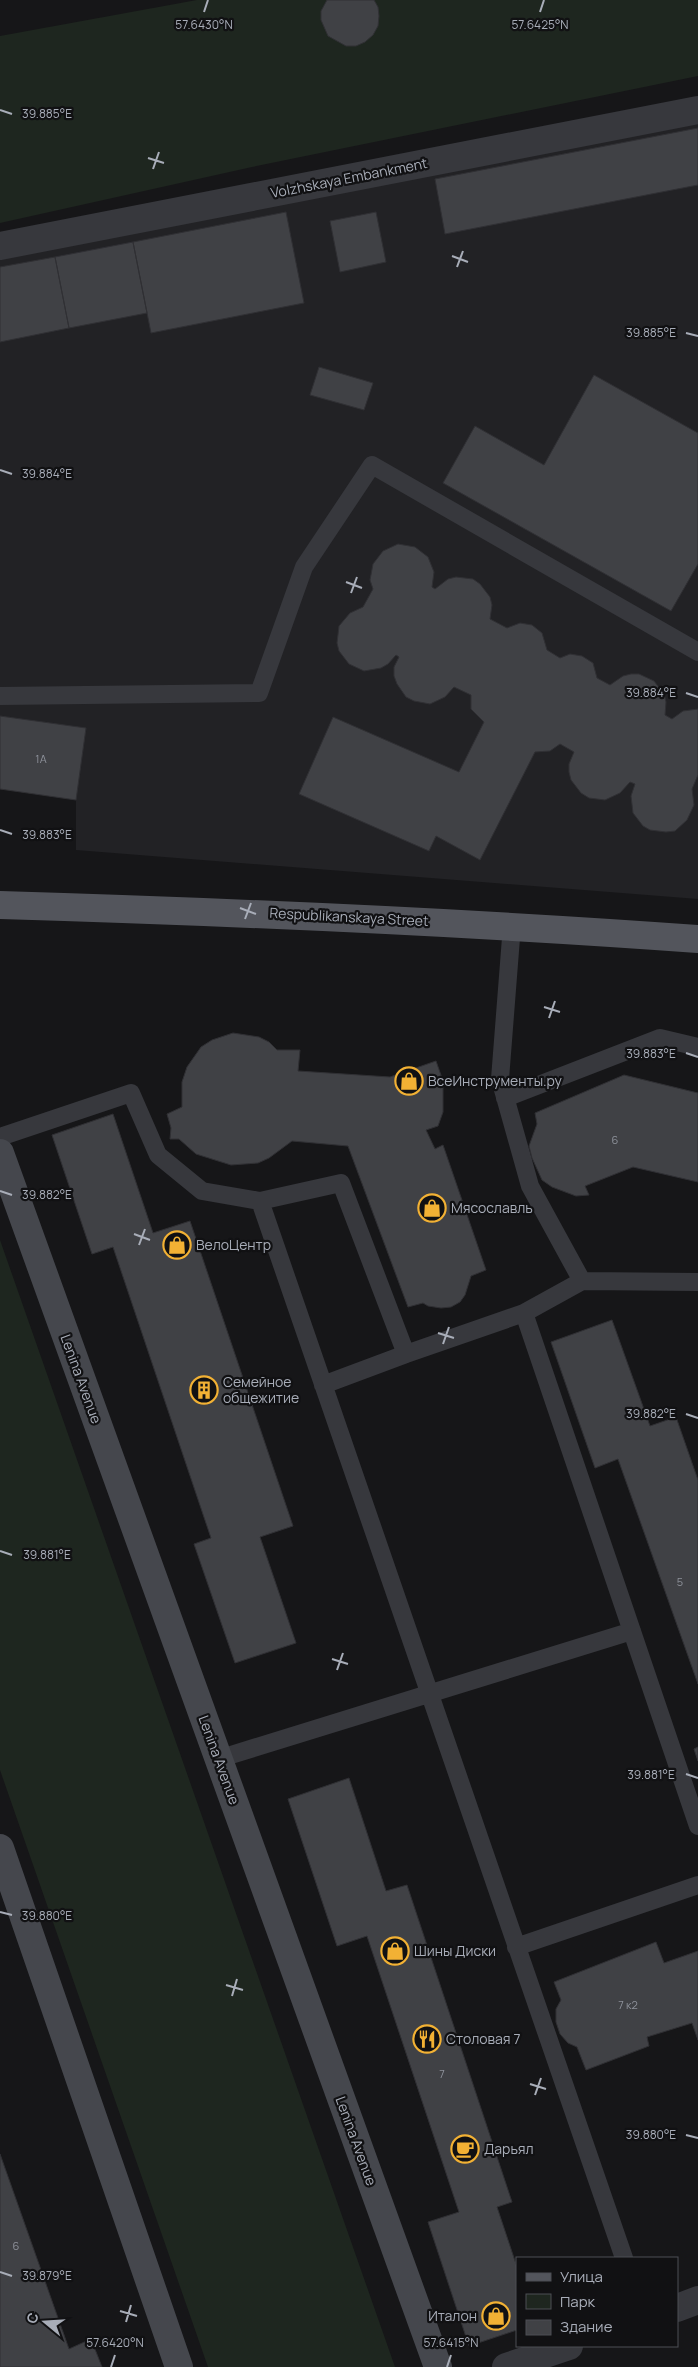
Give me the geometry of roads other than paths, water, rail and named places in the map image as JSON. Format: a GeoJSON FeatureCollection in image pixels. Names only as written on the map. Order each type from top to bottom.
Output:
{"type":"FeatureCollection","features":[{"type":"Feature","properties":{"kind":"main road","name":"Respublikanskaya Street"},"geometry":{"type":"LineString","coordinates":[[0,905],[240,912],[512,925],[698,938]]}},
{"type":"Feature","properties":{"kind":"main road","name":"Lenina Avenue"},"geometry":{"type":"LineString","coordinates":[[0,1153],[438,2367]]}},
{"type":"Feature","properties":{"kind":"main road"},"geometry":{"type":"LineString","coordinates":[[1,1852],[180,2367]]}},
{"type":"Feature","properties":{"kind":"street","name":"Volzhskaya Embankment"},"geometry":{"type":"LineString","coordinates":[[0,246],[698,110]]}},
{"type":"Feature","properties":{"kind":"street"},"geometry":{"type":"LineString","coordinates":[[678,2308],[698,2300]]}},
{"type":"Feature","properties":{"kind":"street"},"geometry":{"type":"LineString","coordinates":[[506,2367],[566,2347]]}},
{"type":"Feature","properties":{"kind":"lane"},"geometry":{"type":"LineString","coordinates":[[0,696],[259,693],[304,567],[372,464],[698,652]]}},
{"type":"Feature","properties":{"kind":"lane"},"geometry":{"type":"LineString","coordinates":[[512,925],[500,1079],[530,1186],[582,1281]]}},
{"type":"Feature","properties":{"kind":"lane"},"geometry":{"type":"LineString","coordinates":[[504,1098],[660,1038],[698,1047]]}},
{"type":"Feature","properties":{"kind":"lane"},"geometry":{"type":"LineString","coordinates":[[0,1137],[131,1093],[158,1155],[202,1191],[260,1201],[341,1183],[406,1354]]}},
{"type":"Feature","properties":{"kind":"lane"},"geometry":{"type":"LineString","coordinates":[[260,1201],[624,2257]]}},
{"type":"Feature","properties":{"kind":"lane"},"geometry":{"type":"LineString","coordinates":[[323,1385],[524,1313],[582,1281],[698,1282]]}},
{"type":"Feature","properties":{"kind":"lane"},"geometry":{"type":"LineString","coordinates":[[524,1313],[698,1826]]}},
{"type":"Feature","properties":{"kind":"lane"},"geometry":{"type":"LineString","coordinates":[[218,1759],[632,1631]]}},
{"type":"Feature","properties":{"kind":"lane"},"geometry":{"type":"LineString","coordinates":[[516,1947],[698,1885]]}},
{"type":"Feature","properties":{"kind":"place","name":"ВсеИнструменты.ру"},"geometry":{"type":"Point","coordinates":[409,1081]}},
{"type":"Feature","properties":{"kind":"place","name":"Мясославль"},"geometry":{"type":"Point","coordinates":[432,1208]}},
{"type":"Feature","properties":{"kind":"place","name":"ВелоЦентр"},"geometry":{"type":"Point","coordinates":[177,1245]}},
{"type":"Feature","properties":{"kind":"place","name":"Семейное общежитие"},"geometry":{"type":"Point","coordinates":[204,1390]}},
{"type":"Feature","properties":{"kind":"place","name":"Шины Диски"},"geometry":{"type":"Point","coordinates":[395,1951]}},
{"type":"Feature","properties":{"kind":"place","name":"Столовая 7"},"geometry":{"type":"Point","coordinates":[427,2039]}},
{"type":"Feature","properties":{"kind":"place","name":"Дарьял"},"geometry":{"type":"Point","coordinates":[465,2149]}},
{"type":"Feature","properties":{"kind":"place","name":"Италон"},"geometry":{"type":"Point","coordinates":[496,2316]}}]}
